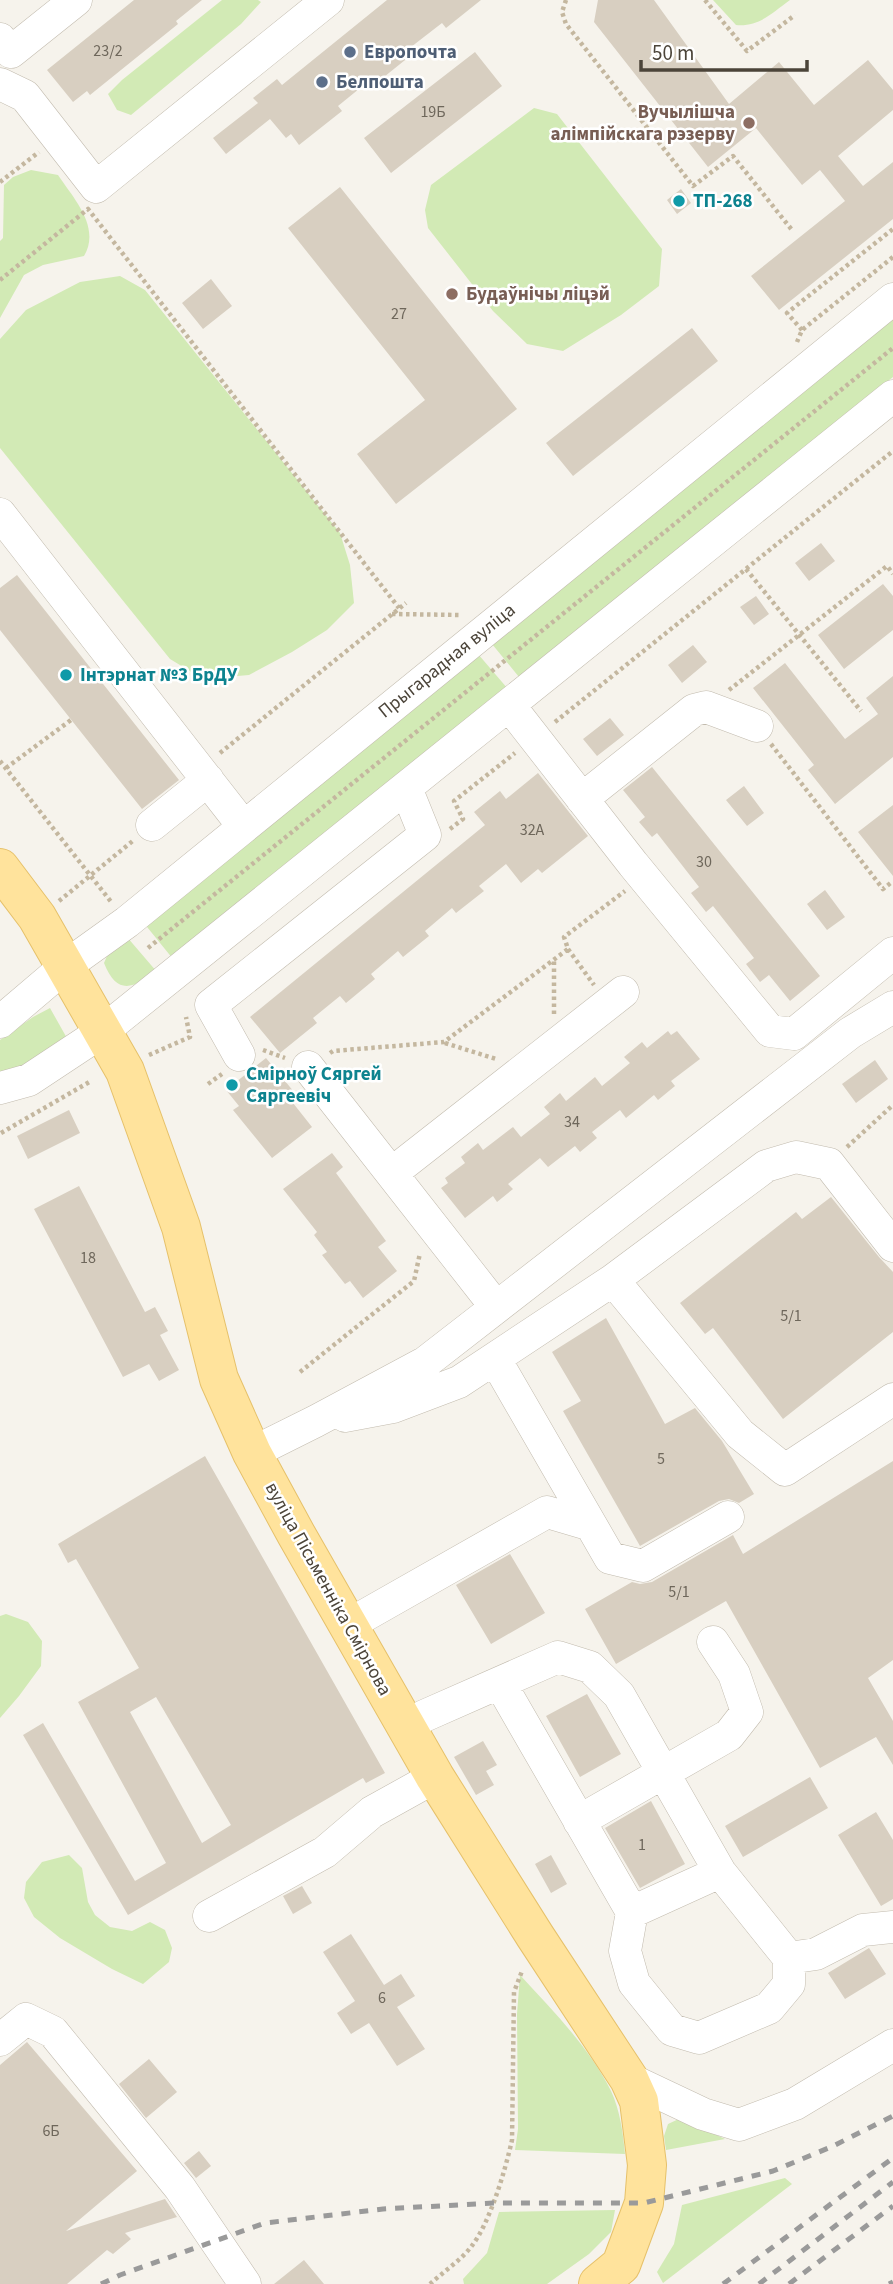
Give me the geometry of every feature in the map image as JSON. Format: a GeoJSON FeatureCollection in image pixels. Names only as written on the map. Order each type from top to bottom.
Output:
{"type":"FeatureCollection","features":[{"type":"Feature","properties":{"kind":"main road","name":"вуліца Пісьменніка Смірнова"},"geometry":{"type":"LineString","coordinates":[[0,868],[37,916],[125,1071],[181,1227],[219,1379],[253,1452],[435,1777],[629,2079],[639,2101],[646,2165],[643,2203],[621,2265],[598,2284]]}},
{"type":"Feature","properties":{"kind":"street"},"geometry":{"type":"LineString","coordinates":[[4,51],[76,0]]}},
{"type":"Feature","properties":{"kind":"street"},"geometry":{"type":"LineString","coordinates":[[0,84],[25,96],[96,187],[328,0]]}},
{"type":"Feature","properties":{"kind":"street","name":"Прыгарадная вуліца"},"geometry":{"type":"LineString","coordinates":[[0,1022],[67,965],[127,922],[893,299]]}},
{"type":"Feature","properties":{"kind":"street"},"geometry":{"type":"LineString","coordinates":[[0,1088],[29,1080],[103,1031],[893,396]]}},
{"type":"Feature","properties":{"kind":"street"},"geometry":{"type":"LineString","coordinates":[[0,514],[244,827]]}},
{"type":"Feature","properties":{"kind":"street"},"geometry":{"type":"LineString","coordinates":[[509,705],[643,876],[770,1031],[793,1034],[888,966]]}},
{"type":"Feature","properties":{"kind":"street"},"geometry":{"type":"LineString","coordinates":[[582,799],[694,710],[706,708],[757,726]]}},
{"type":"Feature","properties":{"kind":"street"},"geometry":{"type":"LineString","coordinates":[[152,825],[204,774]]}},
{"type":"Feature","properties":{"kind":"street"},"geometry":{"type":"LineString","coordinates":[[239,1055],[211,1005],[425,835],[406,788]]}},
{"type":"Feature","properties":{"kind":"street"},"geometry":{"type":"LineString","coordinates":[[392,1173],[616,998]]}},
{"type":"Feature","properties":{"kind":"street"},"geometry":{"type":"LineString","coordinates":[[253,1452],[426,1362],[850,1033],[893,1007]]}},
{"type":"Feature","properties":{"kind":"street"},"geometry":{"type":"LineString","coordinates":[[308,1067],[496,1307]]}},
{"type":"Feature","properties":{"kind":"street"},"geometry":{"type":"LineString","coordinates":[[316,1421],[393,1407],[459,1382],[613,1280],[766,1166],[796,1157],[829,1164],[893,1246]]}},
{"type":"Feature","properties":{"kind":"street"},"geometry":{"type":"LineString","coordinates":[[613,1280],[740,1434],[785,1470],[893,1399]]}},
{"type":"Feature","properties":{"kind":"street"},"geometry":{"type":"LineString","coordinates":[[495,1359],[610,1558],[643,1566],[728,1517]]}},
{"type":"Feature","properties":{"kind":"street"},"geometry":{"type":"LineString","coordinates":[[348,1625],[547,1513],[591,1525]]}},
{"type":"Feature","properties":{"kind":"street"},"geometry":{"type":"LineString","coordinates":[[579,1821],[729,1735],[747,1712],[734,1674],[713,1642]]}},
{"type":"Feature","properties":{"kind":"street"},"geometry":{"type":"LineString","coordinates":[[406,1727],[424,1716],[558,1657],[590,1667],[619,1695],[720,1872],[789,1958],[789,1984],[769,2008],[699,2038],[671,2030],[634,1983],[625,1951],[632,1912],[500,1683]]}},
{"type":"Feature","properties":{"kind":"street"},"geometry":{"type":"LineString","coordinates":[[209,1916],[325,1852],[372,1812],[435,1777]]}},
{"type":"Feature","properties":{"kind":"street"},"geometry":{"type":"LineString","coordinates":[[632,1912],[720,1872]]}},
{"type":"Feature","properties":{"kind":"street"},"geometry":{"type":"LineString","coordinates":[[789,1958],[816,1954],[863,1930],[893,1927]]}},
{"type":"Feature","properties":{"kind":"street"},"geometry":{"type":"LineString","coordinates":[[0,2040],[26,2019],[53,2032],[180,2188],[245,2284]]}},
{"type":"Feature","properties":{"kind":"street"},"geometry":{"type":"LineString","coordinates":[[629,2079],[703,2114],[739,2125],[795,2104],[893,2045]]}},
{"type":"Feature","properties":{"kind":"path"},"geometry":{"type":"LineString","coordinates":[[566,0],[562,12],[566,24],[694,186],[733,156],[792,230]]}},
{"type":"Feature","properties":{"kind":"path"},"geometry":{"type":"LineString","coordinates":[[705,0],[747,51],[795,15]]}},
{"type":"Feature","properties":{"kind":"path"},"geometry":{"type":"LineString","coordinates":[[0,280],[88,209],[399,608]]}},
{"type":"Feature","properties":{"kind":"path"},"geometry":{"type":"LineString","coordinates":[[802,330],[787,313],[893,229]]}},
{"type":"Feature","properties":{"kind":"path"},"geometry":{"type":"LineString","coordinates":[[148,948],[893,348]]}},
{"type":"Feature","properties":{"kind":"path"},"geometry":{"type":"LineString","coordinates":[[547,728],[893,451]]}},
{"type":"Feature","properties":{"kind":"path"},"geometry":{"type":"LineString","coordinates":[[706,708],[887,566],[893,574]]}},
{"type":"Feature","properties":{"kind":"path"},"geometry":{"type":"LineString","coordinates":[[746,569],[861,711]]}},
{"type":"Feature","properties":{"kind":"path"},"geometry":{"type":"LineString","coordinates":[[204,774],[406,603]]}},
{"type":"Feature","properties":{"kind":"path"},"geometry":{"type":"LineString","coordinates":[[391,614],[460,615]]}},
{"type":"Feature","properties":{"kind":"path"},"geometry":{"type":"LineString","coordinates":[[6,768],[71,720]]}},
{"type":"Feature","properties":{"kind":"path"},"geometry":{"type":"LineString","coordinates":[[757,726],[883,889],[893,881]]}},
{"type":"Feature","properties":{"kind":"path"},"geometry":{"type":"LineString","coordinates":[[0,761],[193,1001],[186,1017],[190,1037]]}},
{"type":"Feature","properties":{"kind":"path"},"geometry":{"type":"LineString","coordinates":[[616,998],[568,949],[565,937],[643,876]]}},
{"type":"Feature","properties":{"kind":"path"},"geometry":{"type":"LineString","coordinates":[[444,1042],[568,949]]}},
{"type":"Feature","properties":{"kind":"path"},"geometry":{"type":"LineString","coordinates":[[553,1047],[555,959]]}},
{"type":"Feature","properties":{"kind":"path"},"geometry":{"type":"LineString","coordinates":[[308,1067],[333,1051],[444,1042],[525,1069]]}},
{"type":"Feature","properties":{"kind":"path"},"geometry":{"type":"LineString","coordinates":[[1,1133],[91,1081]]}},
{"type":"Feature","properties":{"kind":"path"},"geometry":{"type":"LineString","coordinates":[[829,1164],[893,1105]]}},
{"type":"Feature","properties":{"kind":"path"},"geometry":{"type":"LineString","coordinates":[[300,1372],[414,1281],[427,1218]]}},
{"type":"Feature","properties":{"kind":"path"},"geometry":{"type":"LineString","coordinates":[[430,2284],[471,2247],[493,2203],[507,2159],[512,2140],[514,1992],[524,1967]]}},
{"type":"Feature","properties":{"kind":"green space"},"geometry":{"type":"Polygon","coordinates":[[[222,0],[261,2],[241,24],[131,115],[117,110],[108,94],[222,0]]]}},
{"type":"Feature","properties":{"kind":"green space"},"geometry":{"type":"Polygon","coordinates":[[[713,0],[790,0],[765,18],[752,24],[736,25],[713,0]]]}},
{"type":"Feature","properties":{"kind":"green space"},"geometry":{"type":"Polygon","coordinates":[[[534,108],[557,114],[662,249],[659,286],[621,315],[563,351],[527,344],[493,311],[428,228],[425,210],[431,185],[534,108]]]}},
{"type":"Feature","properties":{"kind":"green space"},"geometry":{"type":"Polygon","coordinates":[[[31,170],[58,175],[83,214],[89,234],[88,245],[84,256],[43,265],[24,275],[0,318],[0,241],[3,238],[4,185],[13,177],[31,170]]]}},
{"type":"Feature","properties":{"kind":"green space"},"geometry":{"type":"Polygon","coordinates":[[[120,276],[145,290],[340,533],[350,565],[354,603],[327,630],[249,675],[203,679],[170,659],[0,448],[0,339],[26,310],[80,282],[120,276]]]}},
{"type":"Feature","properties":{"kind":"green space"},"geometry":{"type":"Polygon","coordinates":[[[893,319],[893,377],[519,677],[492,644],[893,319]]]}},
{"type":"Feature","properties":{"kind":"green space"},"geometry":{"type":"Polygon","coordinates":[[[478,654],[508,689],[173,959],[143,922],[478,654]]]}},
{"type":"Feature","properties":{"kind":"green space"},"geometry":{"type":"Polygon","coordinates":[[[127,937],[157,972],[140,982],[126,986],[114,981],[104,963],[107,956],[127,937]]]}},
{"type":"Feature","properties":{"kind":"green space"},"geometry":{"type":"Polygon","coordinates":[[[50,1008],[68,1040],[15,1072],[0,1075],[0,1040],[50,1008]]]}},
{"type":"Feature","properties":{"kind":"green space"},"geometry":{"type":"Polygon","coordinates":[[[6,1614],[28,1622],[42,1641],[41,1666],[0,1718],[0,1616],[6,1614]]]}},
{"type":"Feature","properties":{"kind":"green space"},"geometry":{"type":"Polygon","coordinates":[[[69,1855],[82,1868],[88,1902],[95,1915],[110,1927],[132,1931],[150,1922],[165,1930],[172,1948],[169,1962],[143,1984],[60,1938],[34,1917],[24,1898],[26,1882],[42,1862],[69,1855]]]}},
{"type":"Feature","properties":{"kind":"green space"},"geometry":{"type":"Polygon","coordinates":[[[520,1975],[570,2030],[602,2075],[617,2106],[625,2154],[515,2150],[518,2129],[517,2014],[520,1975]]]}},
{"type":"Feature","properties":{"kind":"green space"},"geometry":{"type":"Polygon","coordinates":[[[681,2118],[725,2139],[666,2150],[664,2136],[668,2124],[681,2118]]]}},
{"type":"Feature","properties":{"kind":"green space"},"geometry":{"type":"Polygon","coordinates":[[[785,2178],[792,2184],[663,2283],[657,2272],[674,2244],[682,2205],[785,2178]]]}},
{"type":"Feature","properties":{"kind":"green space"},"geometry":{"type":"Polygon","coordinates":[[[615,2210],[611,2232],[589,2254],[547,2284],[464,2284],[463,2279],[487,2253],[499,2212],[615,2210]]]}},
{"type":"Feature","properties":{"kind":"building"},"geometry":{"type":"Polygon","coordinates":[[[134,0],[202,0],[176,21],[178,24],[90,95],[87,91],[73,102],[47,70],[134,0]]]}},
{"type":"Feature","properties":{"kind":"building"},"geometry":{"type":"Polygon","coordinates":[[[387,0],[481,0],[446,28],[442,23],[411,47],[415,52],[374,85],[370,80],[338,106],[342,111],[299,145],[291,134],[286,138],[270,119],[226,154],[213,138],[258,103],[253,98],[277,79],[282,85],[387,0]]]}},
{"type":"Feature","properties":{"kind":"building"},"geometry":{"type":"Polygon","coordinates":[[[598,0],[654,0],[729,104],[779,62],[814,105],[868,60],[893,90],[893,110],[838,156],[863,186],[893,162],[893,219],[779,310],[751,276],[845,201],[820,170],[802,185],[756,128],[708,167],[594,22],[598,0]]]}},
{"type":"Feature","properties":{"kind":"building"},"geometry":{"type":"Polygon","coordinates":[[[475,52],[502,86],[391,173],[364,138],[475,52]]]}},
{"type":"Feature","properties":{"kind":"building"},"geometry":{"type":"Polygon","coordinates":[[[340,187],[517,409],[396,504],[357,454],[425,400],[288,228],[340,187]]]}},
{"type":"Feature","properties":{"kind":"building","name":"ТП-268"},"geometry":{"type":"Polygon","coordinates":[[[681,189],[691,203],[677,214],[667,200],[681,189]]]}},
{"type":"Feature","properties":{"kind":"building"},"geometry":{"type":"Polygon","coordinates":[[[211,279],[232,306],[203,329],[182,303],[211,279]]]}},
{"type":"Feature","properties":{"kind":"building"},"geometry":{"type":"Polygon","coordinates":[[[692,328],[718,361],[573,476],[546,443],[692,328]]]}},
{"type":"Feature","properties":{"kind":"building"},"geometry":{"type":"Polygon","coordinates":[[[821,543],[835,561],[809,581],[795,563],[821,543]]]}},
{"type":"Feature","properties":{"kind":"building","name":"Інтэрнат №3 БрДУ"},"geometry":{"type":"Polygon","coordinates":[[[17,575],[179,780],[142,809],[0,630],[0,588],[17,575]]]}},
{"type":"Feature","properties":{"kind":"building"},"geometry":{"type":"Polygon","coordinates":[[[883,584],[893,596],[893,630],[844,669],[818,635],[883,584]]]}},
{"type":"Feature","properties":{"kind":"building"},"geometry":{"type":"Polygon","coordinates":[[[756,596],[769,614],[754,625],[740,607],[756,596]]]}},
{"type":"Feature","properties":{"kind":"building"},"geometry":{"type":"Polygon","coordinates":[[[693,645],[707,662],[682,683],[668,665],[693,645]]]}},
{"type":"Feature","properties":{"kind":"building"},"geometry":{"type":"Polygon","coordinates":[[[785,663],[845,739],[878,714],[866,698],[893,676],[893,757],[835,804],[808,770],[814,765],[753,688],[785,663]]]}},
{"type":"Feature","properties":{"kind":"building"},"geometry":{"type":"Polygon","coordinates":[[[610,718],[624,735],[597,756],[583,739],[610,718]]]}},
{"type":"Feature","properties":{"kind":"building"},"geometry":{"type":"Polygon","coordinates":[[[652,767],[820,976],[790,1001],[769,975],[760,982],[746,964],[754,958],[713,906],[706,912],[691,893],[699,887],[657,833],[652,837],[639,822],[645,817],[623,790],[652,767]]]}},
{"type":"Feature","properties":{"kind":"building"},"geometry":{"type":"Polygon","coordinates":[[[538,773],[588,836],[542,873],[538,869],[521,883],[506,864],[479,886],[484,891],[456,913],[452,908],[425,931],[429,936],[403,957],[398,951],[371,974],[375,979],[346,1003],[340,996],[313,1018],[317,1023],[280,1053],[250,1017],[485,825],[474,812],[500,791],[506,799],[538,773]]]}},
{"type":"Feature","properties":{"kind":"building"},"geometry":{"type":"Polygon","coordinates":[[[744,786],[764,813],[747,826],[726,800],[744,786]]]}},
{"type":"Feature","properties":{"kind":"building"},"geometry":{"type":"Polygon","coordinates":[[[893,805],[893,876],[858,832],[893,805]]]}},
{"type":"Feature","properties":{"kind":"building"},"geometry":{"type":"Polygon","coordinates":[[[825,890],[845,917],[827,930],[807,904],[825,890]]]}},
{"type":"Feature","properties":{"kind":"building"},"geometry":{"type":"Polygon","coordinates":[[[668,1031],[671,1035],[677,1031],[700,1059],[671,1081],[675,1086],[658,1100],[654,1095],[626,1118],[620,1110],[592,1132],[597,1138],[580,1152],[575,1146],[548,1167],[540,1158],[508,1184],[513,1189],[497,1202],[493,1196],[465,1218],[441,1188],[448,1183],[445,1178],[465,1163],[461,1157],[478,1143],[483,1150],[513,1127],[521,1137],[550,1114],[544,1107],[560,1093],[566,1101],[595,1077],[602,1086],[630,1063],[624,1057],[642,1042],[647,1048],[668,1031]]]}},
{"type":"Feature","properties":{"kind":"building"},"geometry":{"type":"Polygon","coordinates":[[[266,1058],[299,1098],[293,1103],[312,1127],[272,1158],[233,1110],[239,1106],[226,1090],[266,1058]]]}},
{"type":"Feature","properties":{"kind":"building"},"geometry":{"type":"Polygon","coordinates":[[[875,1060],[888,1079],[856,1103],[842,1084],[875,1060]]]}},
{"type":"Feature","properties":{"kind":"building"},"geometry":{"type":"Polygon","coordinates":[[[69,1110],[80,1133],[28,1159],[17,1136],[69,1110]]]}},
{"type":"Feature","properties":{"kind":"building"},"geometry":{"type":"Polygon","coordinates":[[[332,1153],[343,1167],[336,1173],[386,1241],[378,1247],[397,1271],[363,1298],[350,1281],[345,1284],[322,1255],[327,1252],[314,1235],[317,1232],[283,1189],[332,1153]]]}},
{"type":"Feature","properties":{"kind":"building"},"geometry":{"type":"Polygon","coordinates":[[[79,1186],[145,1312],[155,1307],[168,1331],[160,1335],[179,1370],[159,1381],[149,1364],[123,1377],[34,1209],[79,1186]]]}},
{"type":"Feature","properties":{"kind":"building"},"geometry":{"type":"Polygon","coordinates":[[[831,1197],[893,1272],[893,1332],[783,1419],[713,1328],[705,1334],[680,1303],[796,1212],[802,1219],[831,1197]]]}},
{"type":"Feature","properties":{"kind":"building"},"geometry":{"type":"Polygon","coordinates":[[[606,1318],[665,1424],[695,1408],[722,1441],[754,1494],[739,1503],[729,1499],[719,1501],[640,1546],[563,1411],[581,1401],[552,1352],[606,1318]]]}},
{"type":"Feature","properties":{"kind":"building"},"geometry":{"type":"Polygon","coordinates":[[[205,1456],[385,1773],[366,1783],[363,1778],[128,1915],[23,1735],[43,1723],[135,1881],[166,1863],[78,1702],[139,1668],[76,1559],[68,1563],[58,1544],[205,1456]],[[156,1697],[130,1712],[202,1843],[231,1825],[156,1697]]]}},
{"type":"Feature","properties":{"kind":"building"},"geometry":{"type":"Polygon","coordinates":[[[893,1461],[893,1660],[868,1678],[893,1721],[893,1765],[876,1737],[820,1768],[726,1601],[616,1664],[585,1609],[632,1582],[652,1582],[733,1535],[743,1554],[893,1461]]]}},
{"type":"Feature","properties":{"kind":"building"},"geometry":{"type":"Polygon","coordinates":[[[510,1554],[545,1613],[491,1644],[456,1585],[510,1554]]]}},
{"type":"Feature","properties":{"kind":"building"},"geometry":{"type":"Polygon","coordinates":[[[587,1694],[621,1754],[580,1777],[546,1716],[587,1694]]]}},
{"type":"Feature","properties":{"kind":"building"},"geometry":{"type":"Polygon","coordinates":[[[483,1741],[497,1765],[486,1771],[494,1785],[476,1795],[454,1757],[483,1741]]]}},
{"type":"Feature","properties":{"kind":"building"},"geometry":{"type":"Polygon","coordinates":[[[810,1777],[828,1808],[743,1857],[725,1826],[810,1777]]]}},
{"type":"Feature","properties":{"kind":"building"},"geometry":{"type":"Polygon","coordinates":[[[651,1801],[685,1864],[640,1888],[605,1828],[651,1801]]]}},
{"type":"Feature","properties":{"kind":"building"},"geometry":{"type":"Polygon","coordinates":[[[876,1812],[893,1840],[893,1899],[881,1906],[838,1835],[876,1812]]]}},
{"type":"Feature","properties":{"kind":"building"},"geometry":{"type":"Polygon","coordinates":[[[551,1855],[567,1884],[551,1893],[535,1864],[551,1855]]]}},
{"type":"Feature","properties":{"kind":"building"},"geometry":{"type":"Polygon","coordinates":[[[302,1886],[312,1903],[293,1914],[283,1896],[302,1886]]]}},
{"type":"Feature","properties":{"kind":"building"},"geometry":{"type":"Polygon","coordinates":[[[351,1934],[384,1985],[401,1974],[415,1996],[397,2007],[425,2049],[397,2066],[369,2023],[351,2034],[337,2013],[355,2001],[323,1952],[351,1934]]]}},
{"type":"Feature","properties":{"kind":"building"},"geometry":{"type":"Polygon","coordinates":[[[869,1948],[886,1974],[845,1999],[828,1973],[869,1948]]]}},
{"type":"Feature","properties":{"kind":"building"},"geometry":{"type":"Polygon","coordinates":[[[27,2042],[137,2171],[66,2231],[165,2199],[177,2217],[125,2233],[131,2239],[113,2254],[107,2250],[67,2284],[0,2284],[0,2065],[27,2042]]]}},
{"type":"Feature","properties":{"kind":"building"},"geometry":{"type":"Polygon","coordinates":[[[149,2059],[177,2092],[146,2118],[119,2084],[149,2059]]]}},
{"type":"Feature","properties":{"kind":"building"},"geometry":{"type":"Polygon","coordinates":[[[199,2151],[211,2166],[196,2178],[184,2163],[199,2151]]]}},
{"type":"Feature","properties":{"kind":"building"},"geometry":{"type":"Polygon","coordinates":[[[304,2260],[324,2284],[274,2284],[304,2260]]]}},
{"type":"Feature","properties":{"kind":"railway"},"geometry":{"type":"LineString","coordinates":[[101,2284],[265,2223],[383,2209],[493,2203],[644,2203],[773,2171],[831,2147],[893,2116]]}},
{"type":"Feature","properties":{"kind":"railway"},"geometry":{"type":"LineString","coordinates":[[723,2284],[893,2158]]}},
{"type":"Feature","properties":{"kind":"railway"},"geometry":{"type":"LineString","coordinates":[[759,2284],[893,2182]]}},
{"type":"Feature","properties":{"kind":"railway"},"geometry":{"type":"LineString","coordinates":[[789,2284],[893,2206]]}},
{"type":"Feature","properties":{"kind":"railway"},"geometry":{"type":"LineString","coordinates":[[889,2284],[893,2282]]}},
{"type":"Feature","properties":{"kind":"place","name":"Европочта"},"geometry":{"type":"Point","coordinates":[350,52]}},
{"type":"Feature","properties":{"kind":"place","name":"Белпошта"},"geometry":{"type":"Point","coordinates":[322,82]}},
{"type":"Feature","properties":{"kind":"place","name":"Вучылішча алімпійскага рэзерву"},"geometry":{"type":"Point","coordinates":[749,123]}},
{"type":"Feature","properties":{"kind":"place","name":"ТП-268"},"geometry":{"type":"Point","coordinates":[679,201]}},
{"type":"Feature","properties":{"kind":"place","name":"Будаўнічы ліцэй"},"geometry":{"type":"Point","coordinates":[452,294]}},
{"type":"Feature","properties":{"kind":"place","name":"Інтэрнат №3 БрДУ"},"geometry":{"type":"Point","coordinates":[66,675]}},
{"type":"Feature","properties":{"kind":"place","name":"Смірноў Сяргей Сяргеевіч"},"geometry":{"type":"Point","coordinates":[232,1085]}}]}
